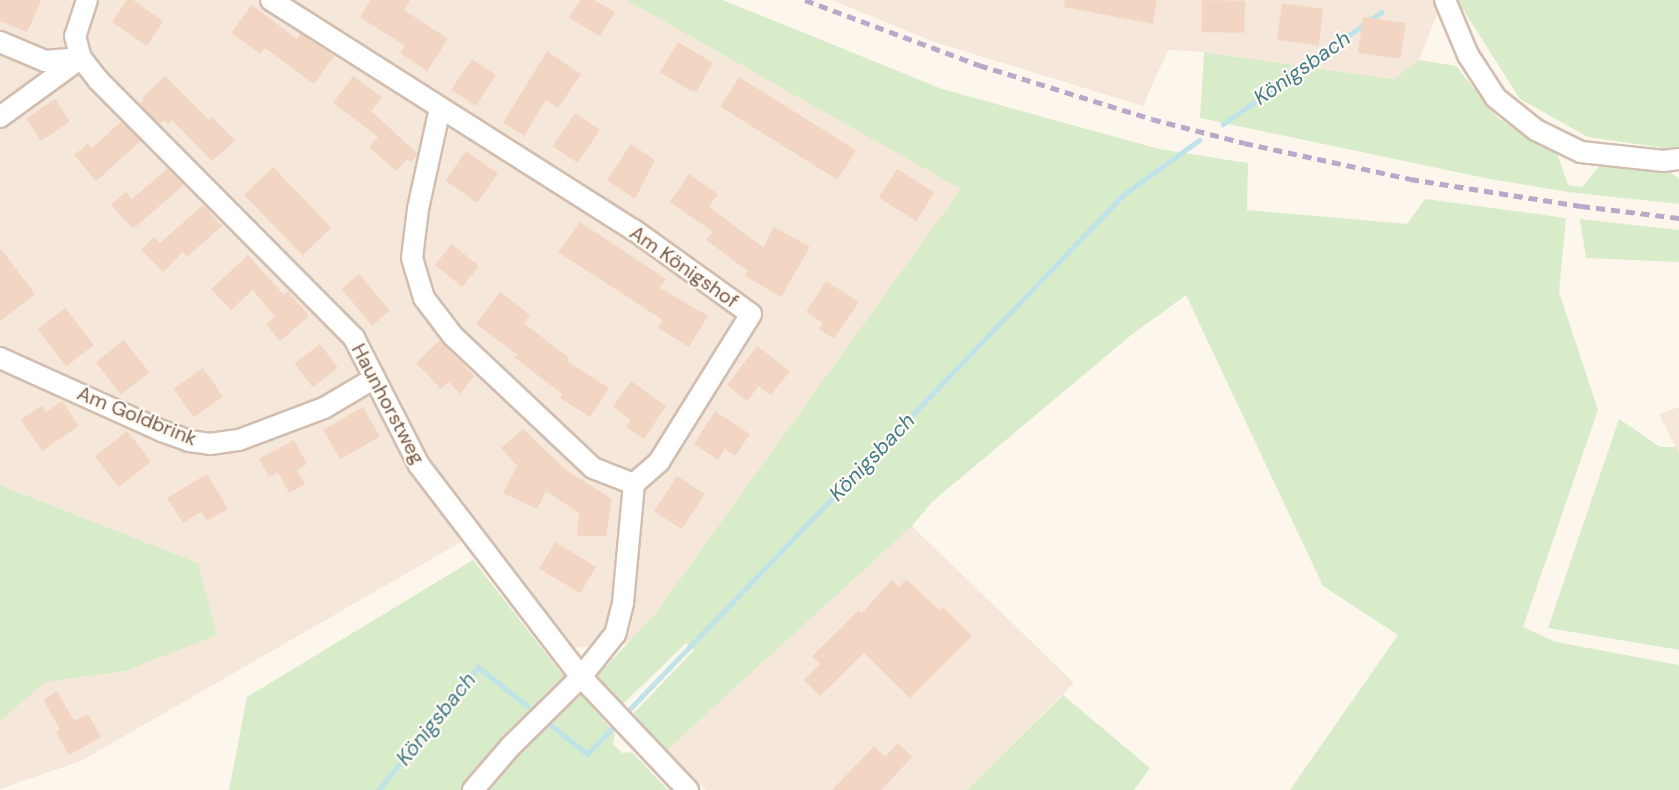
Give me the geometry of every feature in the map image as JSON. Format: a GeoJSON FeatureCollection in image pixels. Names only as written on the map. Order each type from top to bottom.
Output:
{"type":"FeatureCollection","features":[{"type":"Feature","properties":{"kind":"street"},"geometry":{"type":"LineString","coordinates":[[81,58],[75,36],[87,0]]}},
{"type":"Feature","properties":{"kind":"street","name":"Am Königshof"},"geometry":{"type":"LineString","coordinates":[[271,0],[634,230],[751,314],[659,462],[634,484]]}},
{"type":"Feature","properties":{"kind":"street"},"geometry":{"type":"LineString","coordinates":[[1445,0],[1468,55],[1496,98],[1536,130],[1581,152],[1664,161],[1679,159]]}},
{"type":"Feature","properties":{"kind":"street"},"geometry":{"type":"LineString","coordinates":[[0,42],[45,61],[81,58]]}},
{"type":"Feature","properties":{"kind":"street"},"geometry":{"type":"LineString","coordinates":[[0,117],[81,58]]}},
{"type":"Feature","properties":{"kind":"street","name":"Haunhorstweg"},"geometry":{"type":"LineString","coordinates":[[81,58],[99,81],[354,338],[419,465],[581,677],[688,790]]}},
{"type":"Feature","properties":{"kind":"street"},"geometry":{"type":"LineString","coordinates":[[440,108],[418,209],[412,258],[424,298],[453,336],[593,468],[634,484],[623,603],[615,634],[581,677],[510,747],[473,790]]}},
{"type":"Feature","properties":{"kind":"street","name":"Am Goldbrink"},"geometry":{"type":"LineString","coordinates":[[0,358],[162,431],[189,441],[210,444],[240,440],[324,408],[373,379]]}},
{"type":"Feature","properties":{"kind":"shaded area"},"geometry":{"type":"Polygon","coordinates":[[[0,0],[626,0],[962,189],[655,614],[627,644],[570,648],[482,530],[81,761],[0,789],[0,721],[44,682],[125,671],[198,563],[0,485],[0,0]]]}},
{"type":"Feature","properties":{"kind":"shaded area"},"geometry":{"type":"Polygon","coordinates":[[[832,0],[1443,0],[1419,60],[1394,79],[1204,52],[1168,50],[1143,106],[934,42],[832,0]]]}},
{"type":"Feature","properties":{"kind":"shaded area"},"geometry":{"type":"Polygon","coordinates":[[[1679,407],[1679,454],[1659,414],[1679,407]]]}},
{"type":"Feature","properties":{"kind":"shaded area"},"geometry":{"type":"Polygon","coordinates":[[[912,526],[1074,683],[967,790],[706,790],[666,751],[912,526]]]}},
{"type":"Feature","properties":{"kind":"green space"},"geometry":{"type":"Polygon","coordinates":[[[626,0],[723,0],[942,89],[1159,149],[1248,163],[1247,210],[1407,224],[1425,199],[1566,218],[1559,292],[1598,410],[1523,627],[1556,642],[1679,665],[1679,790],[1290,790],[1398,635],[1323,586],[1186,295],[1130,336],[932,502],[912,526],[666,751],[631,716],[694,650],[686,643],[620,707],[597,676],[655,614],[961,189],[626,0]]]}},
{"type":"Feature","properties":{"kind":"green space"},"geometry":{"type":"Polygon","coordinates":[[[1457,0],[1679,0],[1679,147],[1663,148],[1588,137],[1520,99],[1457,0]]]}},
{"type":"Feature","properties":{"kind":"green space"},"geometry":{"type":"Polygon","coordinates":[[[1204,52],[1394,79],[1419,60],[1456,66],[1498,118],[1557,154],[1568,185],[1582,187],[1603,162],[1664,167],[1679,179],[1679,204],[1568,192],[1485,178],[1200,118],[1204,52]]]}},
{"type":"Feature","properties":{"kind":"green space"},"geometry":{"type":"Polygon","coordinates":[[[1580,219],[1679,230],[1679,262],[1586,258],[1580,219]]]}},
{"type":"Feature","properties":{"kind":"green space"},"geometry":{"type":"Polygon","coordinates":[[[1619,419],[1660,447],[1676,447],[1679,454],[1679,650],[1548,628],[1619,419]]]}},
{"type":"Feature","properties":{"kind":"green space"},"geometry":{"type":"Polygon","coordinates":[[[0,485],[198,563],[217,635],[125,671],[45,682],[0,721],[0,485]]]}},
{"type":"Feature","properties":{"kind":"green space"},"geometry":{"type":"Polygon","coordinates":[[[473,560],[561,673],[615,733],[613,744],[622,753],[632,752],[668,790],[229,790],[247,697],[473,560]]]}},
{"type":"Feature","properties":{"kind":"green space"},"geometry":{"type":"Polygon","coordinates":[[[1063,695],[1150,768],[1134,790],[967,790],[1063,695]]]}},
{"type":"Feature","properties":{"kind":"building"},"geometry":{"type":"Polygon","coordinates":[[[0,0],[41,0],[27,32],[0,21],[0,0]]]}},
{"type":"Feature","properties":{"kind":"building"},"geometry":{"type":"Polygon","coordinates":[[[127,0],[133,0],[163,21],[147,46],[112,22],[127,0]]]}},
{"type":"Feature","properties":{"kind":"building"},"geometry":{"type":"Polygon","coordinates":[[[371,0],[410,0],[404,10],[448,39],[427,71],[400,53],[405,46],[360,17],[371,0]]]}},
{"type":"Feature","properties":{"kind":"building"},"geometry":{"type":"Polygon","coordinates":[[[580,0],[594,0],[615,12],[600,36],[569,18],[580,0]]]}},
{"type":"Feature","properties":{"kind":"building"},"geometry":{"type":"Polygon","coordinates":[[[1065,0],[1157,0],[1153,24],[1064,7],[1065,0]]]}},
{"type":"Feature","properties":{"kind":"building"},"geometry":{"type":"Polygon","coordinates":[[[1202,0],[1245,1],[1244,33],[1201,32],[1202,0]]]}},
{"type":"Feature","properties":{"kind":"building"},"geometry":{"type":"Polygon","coordinates":[[[1282,3],[1324,9],[1318,45],[1277,40],[1282,3]]]}},
{"type":"Feature","properties":{"kind":"building"},"geometry":{"type":"Polygon","coordinates":[[[252,5],[297,39],[301,33],[334,56],[314,84],[265,48],[260,54],[231,33],[252,5]]]}},
{"type":"Feature","properties":{"kind":"building"},"geometry":{"type":"Polygon","coordinates":[[[1363,17],[1406,23],[1401,59],[1358,53],[1363,17]]]}},
{"type":"Feature","properties":{"kind":"building"},"geometry":{"type":"Polygon","coordinates":[[[678,42],[713,63],[697,91],[691,91],[660,72],[678,42]]]}},
{"type":"Feature","properties":{"kind":"building"},"geometry":{"type":"Polygon","coordinates":[[[547,51],[581,74],[558,108],[546,100],[524,136],[503,123],[547,51]]]}},
{"type":"Feature","properties":{"kind":"building"},"geometry":{"type":"Polygon","coordinates":[[[472,59],[496,75],[475,106],[451,90],[472,59]]]}},
{"type":"Feature","properties":{"kind":"building"},"geometry":{"type":"Polygon","coordinates":[[[165,76],[209,120],[212,117],[235,141],[212,161],[172,120],[168,124],[164,120],[159,124],[139,105],[144,100],[142,98],[165,76]]]}},
{"type":"Feature","properties":{"kind":"building"},"geometry":{"type":"Polygon","coordinates":[[[353,76],[382,97],[371,111],[418,154],[411,162],[407,159],[396,171],[369,147],[378,137],[333,103],[353,76]]]}},
{"type":"Feature","properties":{"kind":"building"},"geometry":{"type":"Polygon","coordinates":[[[739,77],[856,150],[837,180],[720,107],[739,77]]]}},
{"type":"Feature","properties":{"kind":"building"},"geometry":{"type":"Polygon","coordinates":[[[55,99],[70,121],[41,141],[26,119],[55,99]]]}},
{"type":"Feature","properties":{"kind":"building"},"geometry":{"type":"Polygon","coordinates":[[[575,113],[600,130],[578,163],[553,146],[575,113]]]}},
{"type":"Feature","properties":{"kind":"building"},"geometry":{"type":"Polygon","coordinates":[[[122,121],[141,141],[96,181],[74,155],[88,143],[92,148],[122,121]]]}},
{"type":"Feature","properties":{"kind":"building"},"geometry":{"type":"Polygon","coordinates":[[[631,144],[655,160],[635,199],[607,180],[631,144]]]}},
{"type":"Feature","properties":{"kind":"building"},"geometry":{"type":"Polygon","coordinates":[[[466,151],[498,173],[477,203],[445,180],[466,151]]]}},
{"type":"Feature","properties":{"kind":"building"},"geometry":{"type":"Polygon","coordinates":[[[273,167],[331,227],[303,255],[244,195],[273,167]]]}},
{"type":"Feature","properties":{"kind":"building"},"geometry":{"type":"Polygon","coordinates":[[[168,168],[185,184],[133,229],[111,205],[126,192],[132,199],[168,168]]]}},
{"type":"Feature","properties":{"kind":"building"},"geometry":{"type":"Polygon","coordinates":[[[897,169],[934,192],[916,221],[879,198],[897,169]]]}},
{"type":"Feature","properties":{"kind":"building"},"geometry":{"type":"Polygon","coordinates":[[[689,174],[718,194],[709,207],[763,247],[774,227],[810,247],[781,297],[745,276],[748,271],[706,240],[713,232],[670,202],[689,174]]]}},
{"type":"Feature","properties":{"kind":"building"},"geometry":{"type":"Polygon","coordinates":[[[203,205],[222,226],[187,257],[183,252],[163,272],[141,250],[154,237],[160,243],[203,205]]]}},
{"type":"Feature","properties":{"kind":"building"},"geometry":{"type":"Polygon","coordinates":[[[580,222],[666,279],[660,288],[708,316],[689,347],[658,328],[663,320],[558,252],[580,222]]]}},
{"type":"Feature","properties":{"kind":"building"},"geometry":{"type":"Polygon","coordinates":[[[452,244],[479,266],[462,287],[435,265],[452,244]]]}},
{"type":"Feature","properties":{"kind":"building"},"geometry":{"type":"Polygon","coordinates":[[[0,248],[35,294],[0,321],[0,248]]]}},
{"type":"Feature","properties":{"kind":"building"},"geometry":{"type":"Polygon","coordinates":[[[248,255],[284,295],[288,291],[309,316],[280,341],[266,324],[275,317],[253,290],[231,310],[211,289],[248,255]]]}},
{"type":"Feature","properties":{"kind":"building"},"geometry":{"type":"Polygon","coordinates":[[[359,274],[390,311],[372,326],[341,289],[359,274]]]}},
{"type":"Feature","properties":{"kind":"building"},"geometry":{"type":"Polygon","coordinates":[[[826,281],[859,302],[834,339],[819,329],[823,323],[806,312],[826,281]]]}},
{"type":"Feature","properties":{"kind":"building"},"geometry":{"type":"Polygon","coordinates":[[[500,292],[530,315],[524,323],[569,358],[567,361],[609,388],[590,417],[560,398],[562,394],[514,357],[517,354],[476,324],[500,292]]]}},
{"type":"Feature","properties":{"kind":"building"},"geometry":{"type":"Polygon","coordinates":[[[65,308],[94,345],[66,367],[37,330],[65,308]]]}},
{"type":"Feature","properties":{"kind":"building"},"geometry":{"type":"Polygon","coordinates":[[[124,340],[149,372],[121,394],[96,362],[124,340]]]}},
{"type":"Feature","properties":{"kind":"building"},"geometry":{"type":"Polygon","coordinates":[[[440,340],[474,376],[460,394],[449,382],[441,389],[416,363],[440,340]]]}},
{"type":"Feature","properties":{"kind":"building"},"geometry":{"type":"Polygon","coordinates":[[[320,344],[338,368],[312,387],[294,363],[320,344]]]}},
{"type":"Feature","properties":{"kind":"building"},"geometry":{"type":"Polygon","coordinates":[[[757,346],[790,371],[771,395],[759,386],[747,401],[727,385],[757,346]]]}},
{"type":"Feature","properties":{"kind":"building"},"geometry":{"type":"Polygon","coordinates":[[[203,368],[223,397],[194,417],[174,389],[203,368]]]}},
{"type":"Feature","properties":{"kind":"building"},"geometry":{"type":"Polygon","coordinates":[[[631,381],[666,406],[644,439],[626,427],[631,420],[613,407],[631,381]]]}},
{"type":"Feature","properties":{"kind":"building"},"geometry":{"type":"Polygon","coordinates":[[[62,401],[79,426],[42,451],[21,420],[42,405],[46,412],[62,401]]]}},
{"type":"Feature","properties":{"kind":"building"},"geometry":{"type":"Polygon","coordinates":[[[363,407],[380,436],[340,459],[323,430],[363,407]]]}},
{"type":"Feature","properties":{"kind":"building"},"geometry":{"type":"Polygon","coordinates":[[[715,411],[750,434],[735,456],[725,449],[718,460],[694,444],[715,411]]]}},
{"type":"Feature","properties":{"kind":"building"},"geometry":{"type":"Polygon","coordinates":[[[523,429],[566,470],[612,499],[606,536],[577,536],[579,513],[546,491],[537,509],[503,493],[517,466],[501,448],[523,429]]]}},
{"type":"Feature","properties":{"kind":"building"},"geometry":{"type":"Polygon","coordinates":[[[127,431],[151,462],[119,487],[95,456],[127,431]]]}},
{"type":"Feature","properties":{"kind":"building"},"geometry":{"type":"Polygon","coordinates":[[[294,440],[307,464],[297,470],[305,484],[289,493],[278,472],[269,477],[259,459],[294,440]]]}},
{"type":"Feature","properties":{"kind":"building"},"geometry":{"type":"Polygon","coordinates":[[[207,474],[228,509],[207,521],[201,512],[183,523],[167,498],[207,474]]]}},
{"type":"Feature","properties":{"kind":"building"},"geometry":{"type":"Polygon","coordinates":[[[677,476],[705,494],[682,529],[654,511],[677,476]]]}},
{"type":"Feature","properties":{"kind":"building"},"geometry":{"type":"Polygon","coordinates":[[[555,542],[596,567],[580,593],[539,569],[555,542]]]}},
{"type":"Feature","properties":{"kind":"building"},"geometry":{"type":"Polygon","coordinates":[[[906,579],[939,610],[943,607],[972,636],[910,698],[864,653],[820,696],[804,680],[820,664],[812,656],[859,610],[862,613],[892,580],[899,587],[906,579]]]}},
{"type":"Feature","properties":{"kind":"building"},"geometry":{"type":"Polygon","coordinates":[[[57,691],[74,721],[88,714],[101,737],[69,755],[56,732],[60,729],[43,700],[57,691]]]}},
{"type":"Feature","properties":{"kind":"building"},"geometry":{"type":"Polygon","coordinates":[[[898,743],[912,757],[881,790],[832,790],[874,746],[885,757],[898,743]]]}},
{"type":"Feature","properties":{"kind":"waterway","name":"Königsbach"},"geometry":{"type":"LineString","coordinates":[[1223,124],[1381,12]]}},
{"type":"Feature","properties":{"kind":"waterway","name":"Königsbach"},"geometry":{"type":"LineString","coordinates":[[623,716],[1123,195],[1199,140]]}},
{"type":"Feature","properties":{"kind":"waterway","name":"Königsbach"},"geometry":{"type":"LineString","coordinates":[[378,790],[478,667],[527,706]]}},
{"type":"Feature","properties":{"kind":"waterway","name":"Königsbach"},"geometry":{"type":"LineString","coordinates":[[552,726],[587,754],[617,723]]}},
{"type":"Feature","properties":{"kind":"railway"},"geometry":{"type":"LineString","coordinates":[[805,0],[979,65],[1152,119],[1244,143],[1410,179],[1581,206],[1679,218]]}}]}
